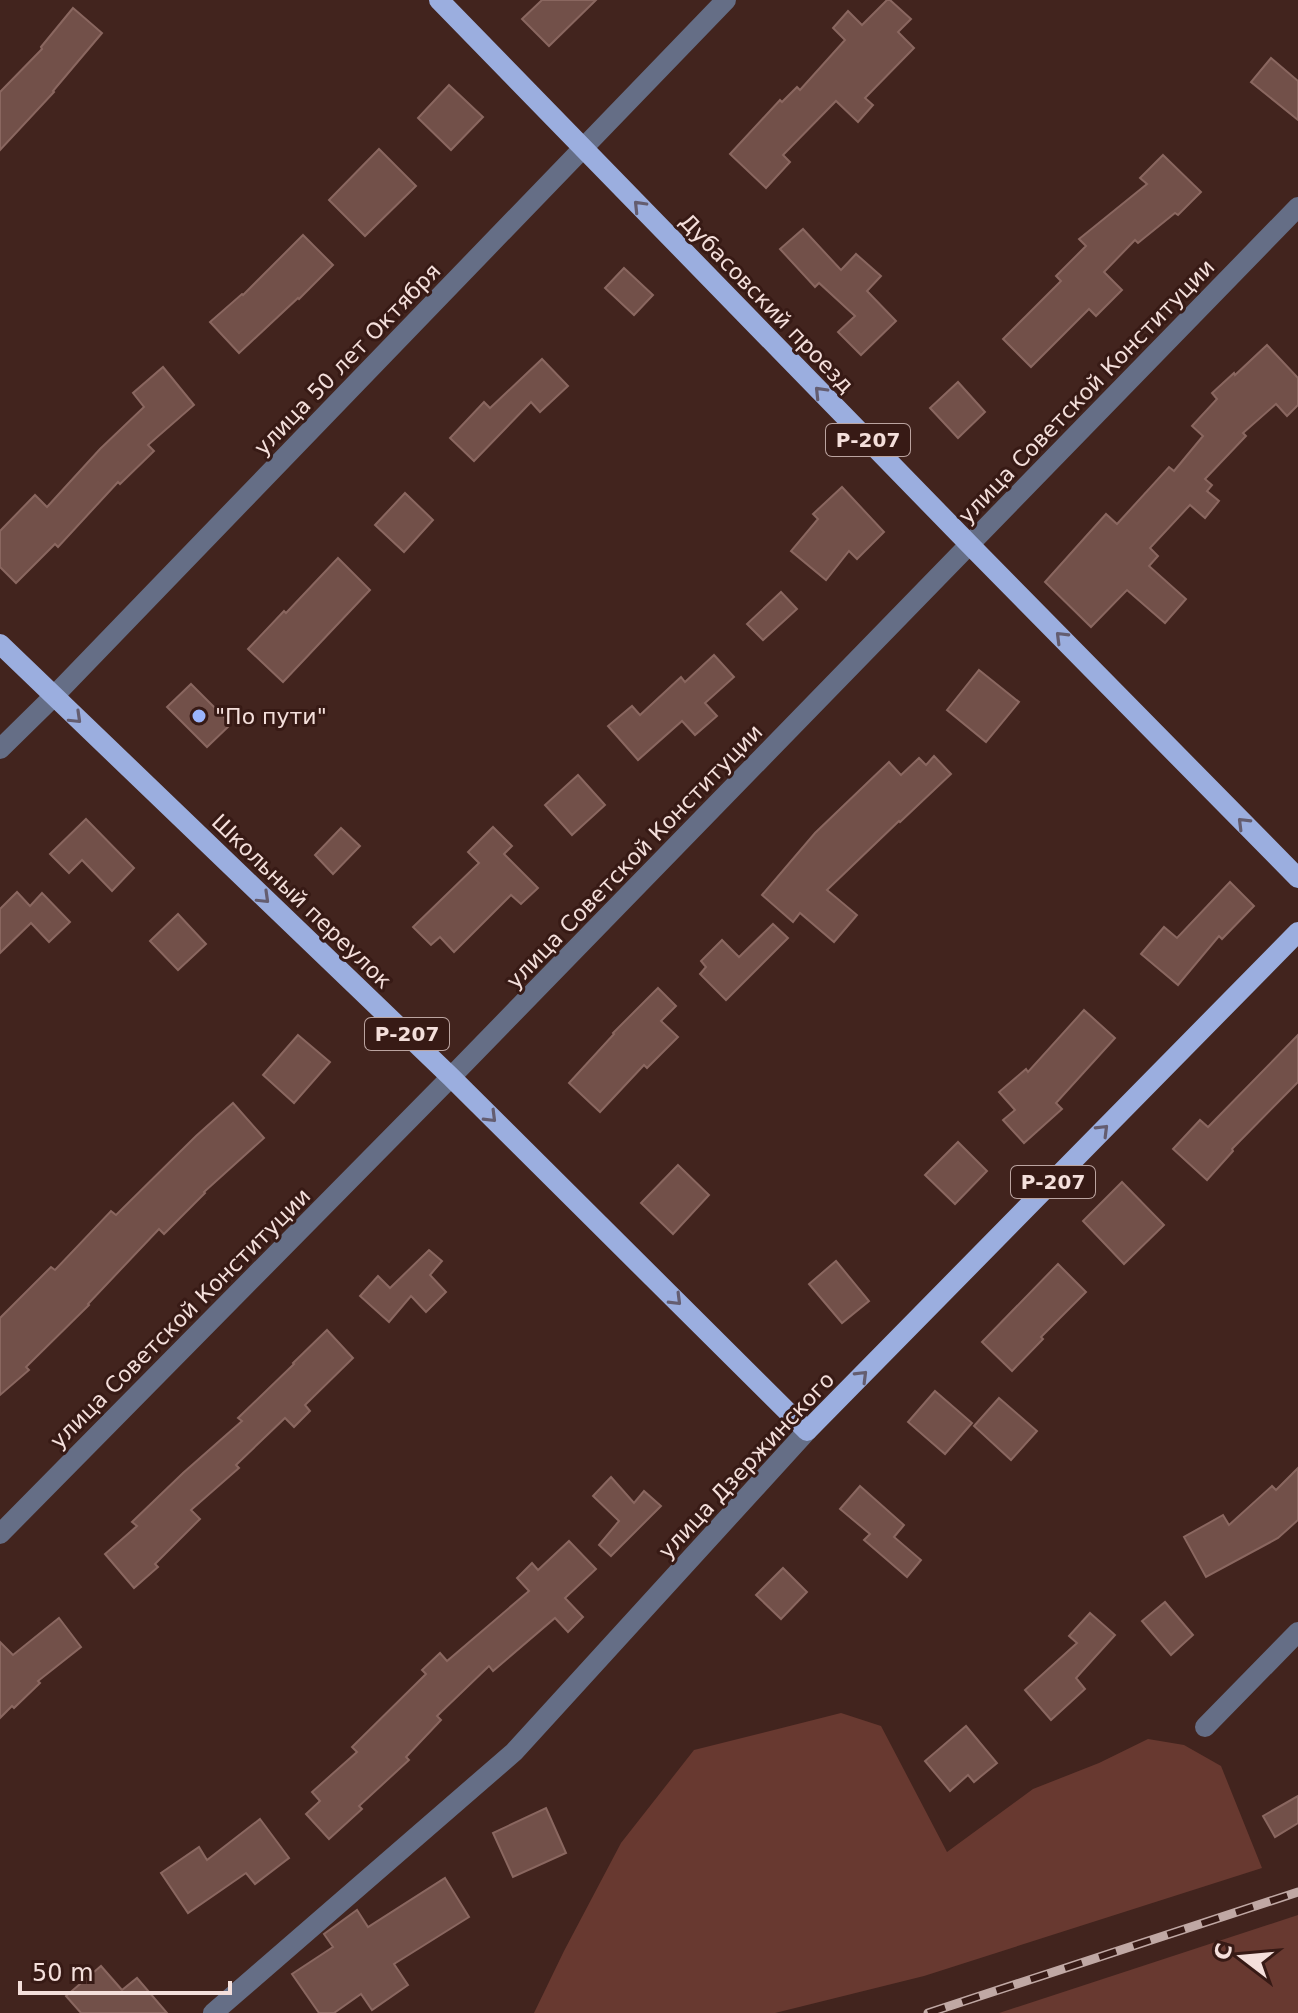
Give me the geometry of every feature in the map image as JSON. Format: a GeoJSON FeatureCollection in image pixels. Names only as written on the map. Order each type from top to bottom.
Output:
{"type":"FeatureCollection","features":[{"type":"Feature","properties":{"kind":"main road","name":"Дубасовский проезд"},"geometry":{"type":"LineString","coordinates":[[439,0],[1298,878]]}},
{"type":"Feature","properties":{"kind":"main road","name":"Школьный переулок"},"geometry":{"type":"LineString","coordinates":[[0,644],[451,1077],[807,1431]]}},
{"type":"Feature","properties":{"kind":"main road","name":"улица Дзержинского"},"geometry":{"type":"LineString","coordinates":[[807,1431],[1298,932]]}},
{"type":"Feature","properties":{"kind":"street","name":"улица 50 лет Октября"},"geometry":{"type":"LineString","coordinates":[[0,749],[726,0]]}},
{"type":"Feature","properties":{"kind":"street","name":"улица Советской Конституции"},"geometry":{"type":"LineString","coordinates":[[0,1534],[451,1077],[1298,207]]}},
{"type":"Feature","properties":{"kind":"street","name":"улица Дзержинского"},"geometry":{"type":"LineString","coordinates":[[213,2013],[514,1752],[807,1431]]}},
{"type":"Feature","properties":{"kind":"street"},"geometry":{"type":"LineString","coordinates":[[1205,1727],[1298,1632]]}},
{"type":"Feature","properties":{"kind":"shaded area"},"geometry":{"type":"Polygon","coordinates":[[[841,1713],[881,1726],[947,1852],[1033,1789],[1099,1763],[1148,1739],[1184,1745],[1221,1766],[1262,1868],[924,1976],[775,2013],[534,2013],[621,1843],[694,1750],[841,1713]]]}},
{"type":"Feature","properties":{"kind":"shaded area"},"geometry":{"type":"Polygon","coordinates":[[[1298,1915],[1298,2013],[999,2013],[1298,1915]]]}},
{"type":"Feature","properties":{"kind":"building"},"geometry":{"type":"Polygon","coordinates":[[[542,0],[596,0],[549,46],[522,19],[542,0]]]}},
{"type":"Feature","properties":{"kind":"building"},"geometry":{"type":"Polygon","coordinates":[[[887,0],[911,19],[898,32],[914,48],[865,98],[873,105],[858,122],[836,101],[783,155],[790,162],[766,188],[730,154],[780,100],[782,102],[797,87],[800,90],[845,40],[833,28],[848,11],[862,25],[887,0]]]}},
{"type":"Feature","properties":{"kind":"building"},"geometry":{"type":"Polygon","coordinates":[[[73,8],[102,33],[54,92],[0,150],[0,92],[42,49],[73,8]]]}},
{"type":"Feature","properties":{"kind":"building"},"geometry":{"type":"Polygon","coordinates":[[[1271,58],[1298,81],[1298,120],[1251,82],[1271,58]]]}},
{"type":"Feature","properties":{"kind":"building"},"geometry":{"type":"Polygon","coordinates":[[[449,85],[483,117],[451,150],[418,118],[449,85]]]}},
{"type":"Feature","properties":{"kind":"building"},"geometry":{"type":"Polygon","coordinates":[[[379,149],[416,186],[365,236],[329,200],[379,149]]]}},
{"type":"Feature","properties":{"kind":"building"},"geometry":{"type":"Polygon","coordinates":[[[1163,155],[1201,192],[1178,215],[1175,213],[1138,243],[1135,240],[1104,272],[1122,290],[1096,316],[1089,309],[1031,367],[1003,339],[1061,281],[1056,276],[1086,246],[1079,239],[1147,184],[1140,178],[1163,155]]]}},
{"type":"Feature","properties":{"kind":"building"},"geometry":{"type":"Polygon","coordinates":[[[803,229],[841,270],[856,254],[881,276],[867,291],[896,321],[861,355],[838,332],[855,316],[819,283],[815,287],[780,249],[803,229]]]}},
{"type":"Feature","properties":{"kind":"building"},"geometry":{"type":"Polygon","coordinates":[[[303,235],[333,265],[239,353],[210,322],[243,295],[303,235]]]}},
{"type":"Feature","properties":{"kind":"building"},"geometry":{"type":"Polygon","coordinates":[[[624,268],[653,295],[634,315],[605,288],[624,268]]]}},
{"type":"Feature","properties":{"kind":"building"},"geometry":{"type":"Polygon","coordinates":[[[1267,345],[1298,378],[1298,405],[1287,416],[1276,404],[1243,433],[1246,436],[1205,479],[1212,485],[1207,491],[1219,501],[1205,518],[1190,505],[1150,548],[1158,556],[1149,566],[1186,599],[1165,623],[1127,590],[1091,627],[1045,582],[1106,514],[1117,524],[1169,467],[1174,471],[1203,436],[1192,426],[1217,399],[1212,393],[1267,345]]]}},
{"type":"Feature","properties":{"kind":"building"},"geometry":{"type":"Polygon","coordinates":[[[542,359],[568,386],[540,412],[531,402],[474,461],[450,438],[484,402],[490,408],[542,359]]]}},
{"type":"Feature","properties":{"kind":"building"},"geometry":{"type":"Polygon","coordinates":[[[163,367],[194,405],[148,445],[154,451],[120,484],[118,482],[58,547],[55,544],[16,583],[0,567],[0,531],[35,495],[47,507],[144,407],[133,393],[163,367]]]}},
{"type":"Feature","properties":{"kind":"building"},"geometry":{"type":"Polygon","coordinates":[[[958,382],[985,412],[958,438],[930,408],[958,382]]]}},
{"type":"Feature","properties":{"kind":"building"},"geometry":{"type":"Polygon","coordinates":[[[842,487],[884,532],[857,559],[849,551],[826,580],[791,551],[818,519],[813,514],[842,487]]]}},
{"type":"Feature","properties":{"kind":"building"},"geometry":{"type":"Polygon","coordinates":[[[405,493],[433,520],[404,552],[375,525],[405,493]]]}},
{"type":"Feature","properties":{"kind":"building"},"geometry":{"type":"Polygon","coordinates":[[[338,558],[370,590],[283,682],[248,649],[338,558]]]}},
{"type":"Feature","properties":{"kind":"building"},"geometry":{"type":"Polygon","coordinates":[[[781,592],[797,609],[763,640],[747,624],[781,592]]]}},
{"type":"Feature","properties":{"kind":"building"},"geometry":{"type":"Polygon","coordinates":[[[714,655],[734,677],[705,703],[717,716],[695,735],[682,721],[638,760],[608,726],[632,706],[640,715],[681,677],[685,682],[714,655]]]}},
{"type":"Feature","properties":{"kind":"building"},"geometry":{"type":"Polygon","coordinates":[[[979,670],[1019,702],[986,742],[947,710],[979,670]]]}},
{"type":"Feature","properties":{"kind":"building","name":"\"По пути\""},"geometry":{"type":"Polygon","coordinates":[[[191,684],[231,724],[207,747],[167,707],[191,684]]]}},
{"type":"Feature","properties":{"kind":"building"},"geometry":{"type":"Polygon","coordinates":[[[934,756],[951,774],[827,890],[857,915],[834,942],[800,913],[793,922],[762,895],[815,833],[889,762],[901,775],[919,758],[926,765],[934,756]]]}},
{"type":"Feature","properties":{"kind":"building"},"geometry":{"type":"Polygon","coordinates":[[[578,775],[605,805],[572,835],[545,805],[578,775]]]}},
{"type":"Feature","properties":{"kind":"building"},"geometry":{"type":"Polygon","coordinates":[[[86,819],[134,868],[112,891],[82,860],[69,873],[50,854],[86,819]]]}},
{"type":"Feature","properties":{"kind":"building"},"geometry":{"type":"Polygon","coordinates":[[[493,827],[512,846],[504,854],[538,888],[521,904],[511,895],[454,952],[440,937],[431,945],[413,927],[479,863],[468,852],[493,827]]]}},
{"type":"Feature","properties":{"kind":"building"},"geometry":{"type":"Polygon","coordinates":[[[341,828],[360,846],[333,874],[315,855],[341,828]]]}},
{"type":"Feature","properties":{"kind":"building"},"geometry":{"type":"Polygon","coordinates":[[[1230,882],[1254,906],[1222,939],[1219,936],[1178,985],[1141,954],[1164,927],[1177,938],[1230,882]]]}},
{"type":"Feature","properties":{"kind":"building"},"geometry":{"type":"Polygon","coordinates":[[[17,892],[30,906],[42,893],[70,922],[49,942],[31,923],[0,953],[0,909],[17,892]]]}},
{"type":"Feature","properties":{"kind":"building"},"geometry":{"type":"Polygon","coordinates":[[[178,914],[206,944],[178,970],[150,941],[178,914]]]}},
{"type":"Feature","properties":{"kind":"building"},"geometry":{"type":"Polygon","coordinates":[[[773,924],[788,938],[726,1000],[700,974],[706,967],[701,961],[722,940],[739,957],[773,924]]]}},
{"type":"Feature","properties":{"kind":"building"},"geometry":{"type":"Polygon","coordinates":[[[658,988],[676,1006],[661,1021],[678,1037],[647,1068],[644,1065],[600,1112],[569,1083],[658,988]]]}},
{"type":"Feature","properties":{"kind":"building"},"geometry":{"type":"Polygon","coordinates":[[[1084,1010],[1115,1038],[1056,1103],[1062,1109],[1024,1143],[1003,1120],[1015,1110],[999,1092],[1026,1069],[1028,1072],[1084,1010]]]}},
{"type":"Feature","properties":{"kind":"building"},"geometry":{"type":"Polygon","coordinates":[[[298,1035],[330,1062],[294,1103],[263,1075],[298,1035]]]}},
{"type":"Feature","properties":{"kind":"building"},"geometry":{"type":"Polygon","coordinates":[[[1298,1035],[1298,1082],[1232,1149],[1207,1180],[1173,1149],[1200,1120],[1208,1127],[1298,1035]]]}},
{"type":"Feature","properties":{"kind":"building"},"geometry":{"type":"Polygon","coordinates":[[[233,1103],[264,1138],[204,1192],[164,1234],[159,1229],[26,1367],[29,1370],[0,1395],[0,1318],[51,1267],[55,1270],[111,1211],[116,1215],[233,1103]]]}},
{"type":"Feature","properties":{"kind":"building"},"geometry":{"type":"Polygon","coordinates":[[[958,1142],[987,1171],[955,1204],[925,1175],[958,1142]]]}},
{"type":"Feature","properties":{"kind":"building"},"geometry":{"type":"Polygon","coordinates":[[[678,1165],[709,1195],[673,1234],[641,1203],[678,1165]]]}},
{"type":"Feature","properties":{"kind":"building"},"geometry":{"type":"Polygon","coordinates":[[[1122,1182],[1164,1225],[1124,1264],[1083,1221],[1122,1182]]]}},
{"type":"Feature","properties":{"kind":"building"},"geometry":{"type":"Polygon","coordinates":[[[429,1250],[442,1261],[430,1275],[446,1292],[426,1312],[411,1296],[389,1322],[360,1296],[378,1276],[390,1288],[429,1250]]]}},
{"type":"Feature","properties":{"kind":"building"},"geometry":{"type":"Polygon","coordinates":[[[836,1261],[869,1301],[842,1323],[809,1284],[836,1261]]]}},
{"type":"Feature","properties":{"kind":"building"},"geometry":{"type":"Polygon","coordinates":[[[1058,1264],[1086,1292],[1012,1371],[982,1342],[1058,1264]]]}},
{"type":"Feature","properties":{"kind":"building"},"geometry":{"type":"Polygon","coordinates":[[[327,1330],[353,1358],[305,1405],[310,1411],[294,1427],[285,1418],[236,1465],[239,1468],[191,1510],[200,1519],[155,1564],[158,1567],[134,1588],[105,1554],[137,1526],[132,1522],[242,1421],[238,1418],[327,1330]]]}},
{"type":"Feature","properties":{"kind":"building"},"geometry":{"type":"Polygon","coordinates":[[[935,1391],[972,1423],[945,1454],[908,1422],[935,1391]]]}},
{"type":"Feature","properties":{"kind":"building"},"geometry":{"type":"Polygon","coordinates":[[[999,1398],[1037,1431],[1011,1460],[974,1426],[999,1398]]]}},
{"type":"Feature","properties":{"kind":"building"},"geometry":{"type":"Polygon","coordinates":[[[1298,1468],[1298,1520],[1278,1538],[1206,1577],[1184,1537],[1223,1515],[1229,1525],[1272,1486],[1276,1490],[1298,1468]]]}},
{"type":"Feature","properties":{"kind":"building"},"geometry":{"type":"Polygon","coordinates":[[[611,1477],[634,1503],[644,1491],[661,1506],[611,1556],[599,1545],[619,1521],[593,1496],[611,1477]]]}},
{"type":"Feature","properties":{"kind":"building"},"geometry":{"type":"Polygon","coordinates":[[[860,1486],[904,1525],[894,1537],[921,1560],[907,1577],[864,1540],[870,1534],[840,1509],[860,1486]]]}},
{"type":"Feature","properties":{"kind":"building"},"geometry":{"type":"Polygon","coordinates":[[[569,1541],[596,1569],[565,1598],[583,1617],[568,1632],[555,1618],[493,1671],[489,1666],[437,1716],[441,1720],[406,1757],[409,1760],[359,1806],[362,1809],[329,1839],[306,1814],[320,1801],[312,1792],[357,1752],[352,1747],[426,1674],[422,1670],[440,1653],[447,1661],[529,1591],[517,1578],[532,1563],[538,1570],[569,1541]]]}},
{"type":"Feature","properties":{"kind":"building"},"geometry":{"type":"Polygon","coordinates":[[[783,1568],[807,1592],[781,1619],[756,1595],[783,1568]]]}},
{"type":"Feature","properties":{"kind":"building"},"geometry":{"type":"Polygon","coordinates":[[[1165,1602],[1193,1635],[1171,1655],[1142,1621],[1165,1602]]]}},
{"type":"Feature","properties":{"kind":"building"},"geometry":{"type":"Polygon","coordinates":[[[1090,1613],[1115,1635],[1076,1678],[1085,1689],[1051,1720],[1025,1690],[1077,1643],[1069,1636],[1090,1613]]]}},
{"type":"Feature","properties":{"kind":"building"},"geometry":{"type":"Polygon","coordinates":[[[59,1618],[81,1647],[38,1681],[40,1683],[0,1718],[0,1642],[13,1655],[59,1618]]]}},
{"type":"Feature","properties":{"kind":"building"},"geometry":{"type":"Polygon","coordinates":[[[966,1726],[997,1763],[974,1782],[968,1775],[950,1791],[925,1761],[966,1726]]]}},
{"type":"Feature","properties":{"kind":"building"},"geometry":{"type":"Polygon","coordinates":[[[1298,1796],[1298,1823],[1275,1837],[1263,1816],[1298,1796]]]}},
{"type":"Feature","properties":{"kind":"building"},"geometry":{"type":"Polygon","coordinates":[[[546,1808],[566,1853],[513,1877],[493,1833],[546,1808]]]}},
{"type":"Feature","properties":{"kind":"building"},"geometry":{"type":"Polygon","coordinates":[[[260,1819],[289,1858],[255,1884],[246,1873],[188,1913],[161,1873],[199,1847],[207,1860],[260,1819]]]}},
{"type":"Feature","properties":{"kind":"building"},"geometry":{"type":"Polygon","coordinates":[[[445,1878],[469,1917],[394,1964],[408,1985],[372,2010],[361,1994],[334,2013],[319,2013],[292,1974],[333,1947],[324,1934],[357,1910],[368,1927],[445,1878]]]}},
{"type":"Feature","properties":{"kind":"building"},"geometry":{"type":"Polygon","coordinates":[[[101,1966],[122,1990],[137,1978],[167,2013],[81,2013],[66,1996],[101,1966]]]}},
{"type":"Feature","properties":{"kind":"railway"},"geometry":{"type":"LineString","coordinates":[[928,2013],[1298,1892]]}},
{"type":"Feature","properties":{"kind":"place","name":"\"По пути\""},"geometry":{"type":"Point","coordinates":[199,716]}}]}
